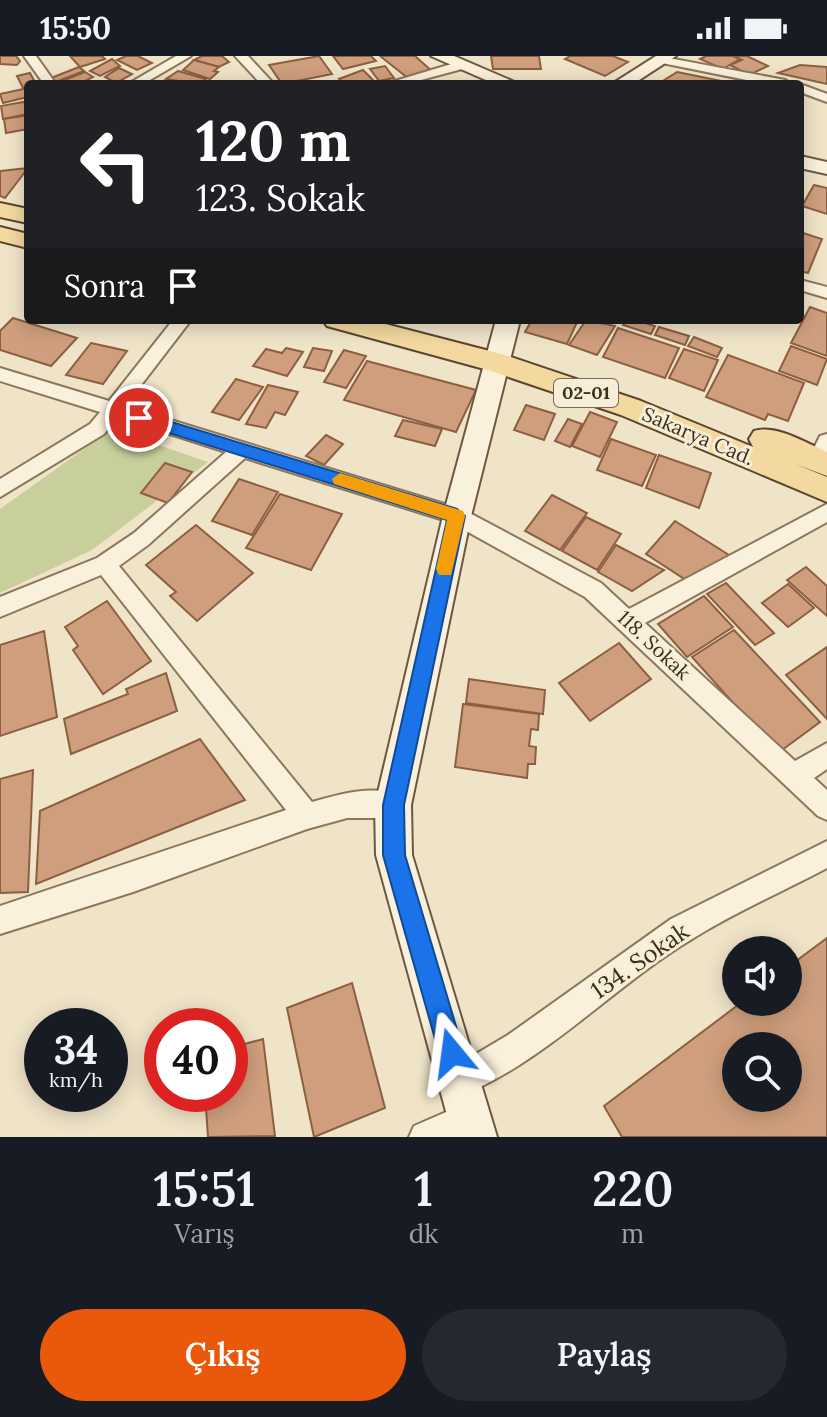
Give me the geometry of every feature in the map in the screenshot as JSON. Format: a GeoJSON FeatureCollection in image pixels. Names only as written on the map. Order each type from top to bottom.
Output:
{"type":"FeatureCollection","features":[{"type":"Feature","properties":{"kind":"main road"},"geometry":{"type":"LineString","coordinates":[[0,210],[24,214]]}},
{"type":"Feature","properties":{"kind":"main road"},"geometry":{"type":"LineString","coordinates":[[0,234],[24,240]]}},
{"type":"Feature","properties":{"kind":"main road","name":"Sakarya Cad."},"geometry":{"type":"LineString","coordinates":[[366,324],[501,342],[631,408],[827,490]]}},
{"type":"Feature","properties":{"kind":"main road","name":"Sakarya Cad."},"geometry":{"type":"LineString","coordinates":[[432,324],[501,342],[824,455]]}},
{"type":"Feature","properties":{"kind":"street"},"geometry":{"type":"LineString","coordinates":[[30,56],[47,80]]}},
{"type":"Feature","properties":{"kind":"street"},"geometry":{"type":"LineString","coordinates":[[141,80],[185,56]]}},
{"type":"Feature","properties":{"kind":"street"},"geometry":{"type":"LineString","coordinates":[[241,56],[264,80]]}},
{"type":"Feature","properties":{"kind":"street"},"geometry":{"type":"LineString","coordinates":[[439,56],[498,80]]}},
{"type":"Feature","properties":{"kind":"street"},"geometry":{"type":"LineString","coordinates":[[628,80],[665,57],[767,80]]}},
{"type":"Feature","properties":{"kind":"street"},"geometry":{"type":"LineString","coordinates":[[406,80],[458,66]]}},
{"type":"Feature","properties":{"kind":"street"},"geometry":{"type":"LineString","coordinates":[[804,89],[827,98]]}},
{"type":"Feature","properties":{"kind":"street"},"geometry":{"type":"LineString","coordinates":[[804,163],[827,168]]}},
{"type":"Feature","properties":{"kind":"street"},"geometry":{"type":"LineString","coordinates":[[804,286],[827,293]]}},
{"type":"Feature","properties":{"kind":"street"},"geometry":{"type":"LineString","coordinates":[[0,489],[97,429],[179,324]]}},
{"type":"Feature","properties":{"kind":"street"},"geometry":{"type":"LineString","coordinates":[[425,1137],[472,1128],[394,855],[393,805],[457,516],[501,342]]}},
{"type":"Feature","properties":{"kind":"street","name":"118. Sokak"},"geometry":{"type":"LineString","coordinates":[[4,380],[114,410],[457,516],[593,590],[827,807]]}},
{"type":"Feature","properties":{"kind":"street"},"geometry":{"type":"LineString","coordinates":[[0,607],[105,564],[141,539],[242,449]]}},
{"type":"Feature","properties":{"kind":"street"},"geometry":{"type":"LineString","coordinates":[[628,621],[827,512]]}},
{"type":"Feature","properties":{"kind":"street"},"geometry":{"type":"LineString","coordinates":[[105,564],[307,816]]}},
{"type":"Feature","properties":{"kind":"street"},"geometry":{"type":"LineString","coordinates":[[796,775],[827,755]]}},
{"type":"Feature","properties":{"kind":"street"},"geometry":{"type":"LineString","coordinates":[[0,920],[133,878],[307,816],[347,805],[393,805]]}},
{"type":"Feature","properties":{"kind":"street","name":"134. Sokak"},"geometry":{"type":"LineString","coordinates":[[460,1081],[519,1046],[681,929],[827,854]]}},
{"type":"Feature","properties":{"kind":"green space"},"geometry":{"type":"Polygon","coordinates":[[[112,429],[208,462],[92,550],[0,593],[0,509],[112,429]]]}},
{"type":"Feature","properties":{"kind":"building"},"geometry":{"type":"Polygon","coordinates":[[[0,56],[16,56],[20,61],[17,65],[0,64],[0,56]]]}},
{"type":"Feature","properties":{"kind":"building"},"geometry":{"type":"Polygon","coordinates":[[[70,56],[102,56],[105,59],[80,67],[70,56]]]}},
{"type":"Feature","properties":{"kind":"building"},"geometry":{"type":"Polygon","coordinates":[[[138,56],[152,63],[137,70],[117,60],[138,56]]]}},
{"type":"Feature","properties":{"kind":"building"},"geometry":{"type":"Polygon","coordinates":[[[202,56],[222,56],[229,62],[219,67],[194,60],[202,56]]]}},
{"type":"Feature","properties":{"kind":"building"},"geometry":{"type":"Polygon","coordinates":[[[319,56],[332,74],[302,80],[279,80],[269,65],[319,56]]]}},
{"type":"Feature","properties":{"kind":"building"},"geometry":{"type":"Polygon","coordinates":[[[333,56],[371,56],[376,61],[343,69],[333,56]]]}},
{"type":"Feature","properties":{"kind":"building"},"geometry":{"type":"Polygon","coordinates":[[[380,56],[415,56],[433,72],[409,79],[380,56]]]}},
{"type":"Feature","properties":{"kind":"building"},"geometry":{"type":"Polygon","coordinates":[[[491,56],[539,56],[541,69],[493,69],[491,56]]]}},
{"type":"Feature","properties":{"kind":"building"},"geometry":{"type":"Polygon","coordinates":[[[570,56],[613,56],[628,62],[605,76],[565,59],[570,56]]]}},
{"type":"Feature","properties":{"kind":"building"},"geometry":{"type":"Polygon","coordinates":[[[706,56],[740,59],[723,69],[700,59],[706,56]]]}},
{"type":"Feature","properties":{"kind":"building"},"geometry":{"type":"Polygon","coordinates":[[[734,56],[747,56],[768,66],[749,75],[730,65],[742,60],[734,56]]]}},
{"type":"Feature","properties":{"kind":"building"},"geometry":{"type":"Polygon","coordinates":[[[112,59],[120,66],[100,76],[90,71],[112,59]]]}},
{"type":"Feature","properties":{"kind":"building"},"geometry":{"type":"Polygon","coordinates":[[[194,60],[219,67],[214,71],[218,72],[210,79],[183,70],[194,60]]]}},
{"type":"Feature","properties":{"kind":"building"},"geometry":{"type":"Polygon","coordinates":[[[800,65],[827,67],[827,84],[778,73],[800,65]]]}},
{"type":"Feature","properties":{"kind":"building"},"geometry":{"type":"Polygon","coordinates":[[[385,66],[394,78],[378,80],[370,69],[385,66]]]}},
{"type":"Feature","properties":{"kind":"building"},"geometry":{"type":"Polygon","coordinates":[[[79,67],[84,71],[61,80],[51,78],[79,67]]]}},
{"type":"Feature","properties":{"kind":"building"},"geometry":{"type":"Polygon","coordinates":[[[119,68],[132,74],[121,80],[105,77],[119,68]]]}},
{"type":"Feature","properties":{"kind":"building"},"geometry":{"type":"Polygon","coordinates":[[[363,70],[373,80],[340,80],[363,70]]]}},
{"type":"Feature","properties":{"kind":"building"},"geometry":{"type":"Polygon","coordinates":[[[178,71],[206,79],[173,80],[166,79],[178,71]]]}},
{"type":"Feature","properties":{"kind":"building"},"geometry":{"type":"Polygon","coordinates":[[[85,72],[93,77],[87,80],[65,80],[85,72]]]}},
{"type":"Feature","properties":{"kind":"building"},"geometry":{"type":"Polygon","coordinates":[[[677,72],[716,80],[664,80],[677,72]]]}},
{"type":"Feature","properties":{"kind":"building"},"geometry":{"type":"Polygon","coordinates":[[[30,73],[34,80],[24,80],[23,88],[17,76],[30,73]]]}},
{"type":"Feature","properties":{"kind":"building"},"geometry":{"type":"Polygon","coordinates":[[[24,89],[24,98],[3,103],[0,94],[24,89]]]}},
{"type":"Feature","properties":{"kind":"building"},"geometry":{"type":"Polygon","coordinates":[[[23,102],[24,115],[3,119],[1,106],[23,102]]]}},
{"type":"Feature","properties":{"kind":"building"},"geometry":{"type":"Polygon","coordinates":[[[24,116],[24,130],[6,133],[4,119],[24,116]]]}},
{"type":"Feature","properties":{"kind":"building"},"geometry":{"type":"Polygon","coordinates":[[[24,168],[24,173],[5,198],[0,196],[0,171],[24,168]]]}},
{"type":"Feature","properties":{"kind":"building"},"geometry":{"type":"Polygon","coordinates":[[[814,185],[827,188],[827,214],[804,207],[814,185]]]}},
{"type":"Feature","properties":{"kind":"building"},"geometry":{"type":"Polygon","coordinates":[[[804,233],[822,239],[808,273],[804,272],[804,233]]]}},
{"type":"Feature","properties":{"kind":"building"},"geometry":{"type":"Polygon","coordinates":[[[810,307],[827,313],[827,356],[791,343],[801,324],[804,324],[810,307]]]}},
{"type":"Feature","properties":{"kind":"building"},"geometry":{"type":"Polygon","coordinates":[[[13,318],[24,324],[77,338],[51,366],[0,350],[0,331],[13,318]]]}},
{"type":"Feature","properties":{"kind":"building"},"geometry":{"type":"Polygon","coordinates":[[[530,324],[576,324],[567,344],[525,332],[530,324]]]}},
{"type":"Feature","properties":{"kind":"building"},"geometry":{"type":"Polygon","coordinates":[[[583,324],[615,326],[597,355],[569,345],[583,324]]]}},
{"type":"Feature","properties":{"kind":"building"},"geometry":{"type":"Polygon","coordinates":[[[648,324],[655,326],[651,334],[623,325],[648,324]]]}},
{"type":"Feature","properties":{"kind":"building"},"geometry":{"type":"Polygon","coordinates":[[[659,327],[689,336],[685,345],[655,335],[659,327]]]}},
{"type":"Feature","properties":{"kind":"building"},"geometry":{"type":"Polygon","coordinates":[[[618,328],[679,348],[665,378],[603,357],[618,328]]]}},
{"type":"Feature","properties":{"kind":"building"},"geometry":{"type":"Polygon","coordinates":[[[694,337],[722,348],[717,357],[688,346],[694,337]]]}},
{"type":"Feature","properties":{"kind":"building"},"geometry":{"type":"Polygon","coordinates":[[[91,343],[127,351],[103,384],[66,375],[91,343]]]}},
{"type":"Feature","properties":{"kind":"building"},"geometry":{"type":"Polygon","coordinates":[[[791,346],[827,359],[817,385],[779,371],[791,346]]]}},
{"type":"Feature","properties":{"kind":"building"},"geometry":{"type":"Polygon","coordinates":[[[286,348],[303,352],[287,376],[253,366],[266,349],[282,353],[286,348]]]}},
{"type":"Feature","properties":{"kind":"building"},"geometry":{"type":"Polygon","coordinates":[[[313,348],[332,351],[324,371],[304,367],[313,348]]]}},
{"type":"Feature","properties":{"kind":"building"},"geometry":{"type":"Polygon","coordinates":[[[684,349],[718,360],[704,391],[669,378],[684,349]]]}},
{"type":"Feature","properties":{"kind":"building"},"geometry":{"type":"Polygon","coordinates":[[[344,350],[366,356],[346,388],[324,382],[344,350]]]}},
{"type":"Feature","properties":{"kind":"building"},"geometry":{"type":"Polygon","coordinates":[[[728,355],[804,383],[788,421],[768,414],[765,420],[706,397],[728,355]]]}},
{"type":"Feature","properties":{"kind":"building"},"geometry":{"type":"Polygon","coordinates":[[[367,361],[476,390],[456,432],[344,400],[367,361]]]}},
{"type":"Feature","properties":{"kind":"building"},"geometry":{"type":"Polygon","coordinates":[[[236,379],[263,387],[239,420],[212,412],[236,379]]]}},
{"type":"Feature","properties":{"kind":"building"},"geometry":{"type":"Polygon","coordinates":[[[268,385],[298,392],[285,415],[275,412],[266,428],[246,424],[268,385]]]}},
{"type":"Feature","properties":{"kind":"building"},"geometry":{"type":"Polygon","coordinates":[[[526,405],[555,414],[544,440],[514,430],[526,405]]]}},
{"type":"Feature","properties":{"kind":"building"},"geometry":{"type":"Polygon","coordinates":[[[590,412],[617,422],[600,457],[572,446],[590,412]]]}},
{"type":"Feature","properties":{"kind":"building"},"geometry":{"type":"Polygon","coordinates":[[[568,419],[582,424],[570,447],[555,441],[568,419]]]}},
{"type":"Feature","properties":{"kind":"building"},"geometry":{"type":"Polygon","coordinates":[[[403,420],[442,429],[435,446],[395,436],[403,420]]]}},
{"type":"Feature","properties":{"kind":"building"},"geometry":{"type":"Polygon","coordinates":[[[326,435],[343,444],[324,465],[306,456],[326,435]]]}},
{"type":"Feature","properties":{"kind":"building"},"geometry":{"type":"Polygon","coordinates":[[[611,439],[656,455],[642,486],[597,470],[611,439]]]}},
{"type":"Feature","properties":{"kind":"building"},"geometry":{"type":"Polygon","coordinates":[[[659,455],[711,473],[699,508],[646,488],[659,455]]]}},
{"type":"Feature","properties":{"kind":"building"},"geometry":{"type":"Polygon","coordinates":[[[165,463],[192,472],[168,503],[141,493],[165,463]]]}},
{"type":"Feature","properties":{"kind":"building"},"geometry":{"type":"Polygon","coordinates":[[[239,479],[278,492],[252,535],[212,521],[239,479]]]}},
{"type":"Feature","properties":{"kind":"building"},"geometry":{"type":"Polygon","coordinates":[[[280,494],[342,514],[311,570],[246,548],[280,494]]]}},
{"type":"Feature","properties":{"kind":"building"},"geometry":{"type":"Polygon","coordinates":[[[552,495],[587,513],[560,550],[525,531],[552,495]]]}},
{"type":"Feature","properties":{"kind":"building"},"geometry":{"type":"Polygon","coordinates":[[[586,517],[621,534],[597,570],[562,551],[586,517]]]}},
{"type":"Feature","properties":{"kind":"building"},"geometry":{"type":"Polygon","coordinates":[[[675,521],[729,555],[689,582],[646,554],[675,521]]]}},
{"type":"Feature","properties":{"kind":"building"},"geometry":{"type":"Polygon","coordinates":[[[196,525],[253,573],[197,621],[170,596],[176,592],[146,565],[196,525]]]}},
{"type":"Feature","properties":{"kind":"building"},"geometry":{"type":"Polygon","coordinates":[[[616,545],[664,570],[632,591],[598,572],[616,545]]]}},
{"type":"Feature","properties":{"kind":"building"},"geometry":{"type":"Polygon","coordinates":[[[806,567],[827,586],[827,616],[787,580],[806,567]]]}},
{"type":"Feature","properties":{"kind":"building"},"geometry":{"type":"Polygon","coordinates":[[[726,583],[774,633],[755,645],[707,594],[726,583]]]}},
{"type":"Feature","properties":{"kind":"building"},"geometry":{"type":"Polygon","coordinates":[[[788,584],[814,608],[788,627],[762,603],[788,584]]]}},
{"type":"Feature","properties":{"kind":"building"},"geometry":{"type":"Polygon","coordinates":[[[704,596],[733,627],[687,657],[658,624],[704,596]]]}},
{"type":"Feature","properties":{"kind":"building"},"geometry":{"type":"Polygon","coordinates":[[[107,601],[151,661],[103,694],[73,650],[78,646],[65,627],[107,601]]]}},
{"type":"Feature","properties":{"kind":"building"},"geometry":{"type":"Polygon","coordinates":[[[734,630],[820,722],[778,753],[692,657],[734,630]]]}},
{"type":"Feature","properties":{"kind":"building"},"geometry":{"type":"Polygon","coordinates":[[[44,631],[57,717],[0,736],[0,645],[44,631]]]}},
{"type":"Feature","properties":{"kind":"building"},"geometry":{"type":"Polygon","coordinates":[[[619,643],[651,679],[590,721],[559,683],[619,643]]]}},
{"type":"Feature","properties":{"kind":"building"},"geometry":{"type":"Polygon","coordinates":[[[827,647],[827,719],[786,675],[827,647]]]}},
{"type":"Feature","properties":{"kind":"building"},"geometry":{"type":"Polygon","coordinates":[[[166,673],[177,711],[71,754],[64,719],[128,694],[126,689],[166,673]]]}},
{"type":"Feature","properties":{"kind":"building"},"geometry":{"type":"Polygon","coordinates":[[[469,679],[545,690],[543,714],[466,703],[469,679]]]}},
{"type":"Feature","properties":{"kind":"building"},"geometry":{"type":"Polygon","coordinates":[[[463,704],[539,714],[538,730],[531,729],[529,746],[536,747],[535,764],[528,764],[527,778],[455,767],[463,704]]]}},
{"type":"Feature","properties":{"kind":"building"},"geometry":{"type":"Polygon","coordinates":[[[200,739],[245,800],[36,884],[40,811],[200,739]]]}},
{"type":"Feature","properties":{"kind":"building"},"geometry":{"type":"Polygon","coordinates":[[[33,770],[28,892],[0,893],[0,779],[33,770]]]}},
{"type":"Feature","properties":{"kind":"building"},"geometry":{"type":"Polygon","coordinates":[[[827,938],[827,1137],[622,1137],[604,1106],[723,1016],[802,1016],[802,957],[827,938]]]}},
{"type":"Feature","properties":{"kind":"building"},"geometry":{"type":"Polygon","coordinates":[[[352,983],[385,1108],[314,1137],[287,1008],[352,983]]]}},
{"type":"Feature","properties":{"kind":"building"},"geometry":{"type":"Polygon","coordinates":[[[263,1039],[275,1136],[208,1137],[206,1112],[248,1112],[248,1043],[263,1039]]]}},
{"type":"Feature","properties":{"kind":"slow traffic"},"geometry":{"type":"LineString","coordinates":[[340,479],[457,516],[445,569]]}},
{"type":"Feature","properties":{"kind":"route"},"geometry":{"type":"LineString","coordinates":[[139,418],[457,516],[393,805],[394,855],[452,1053]]}}]}
